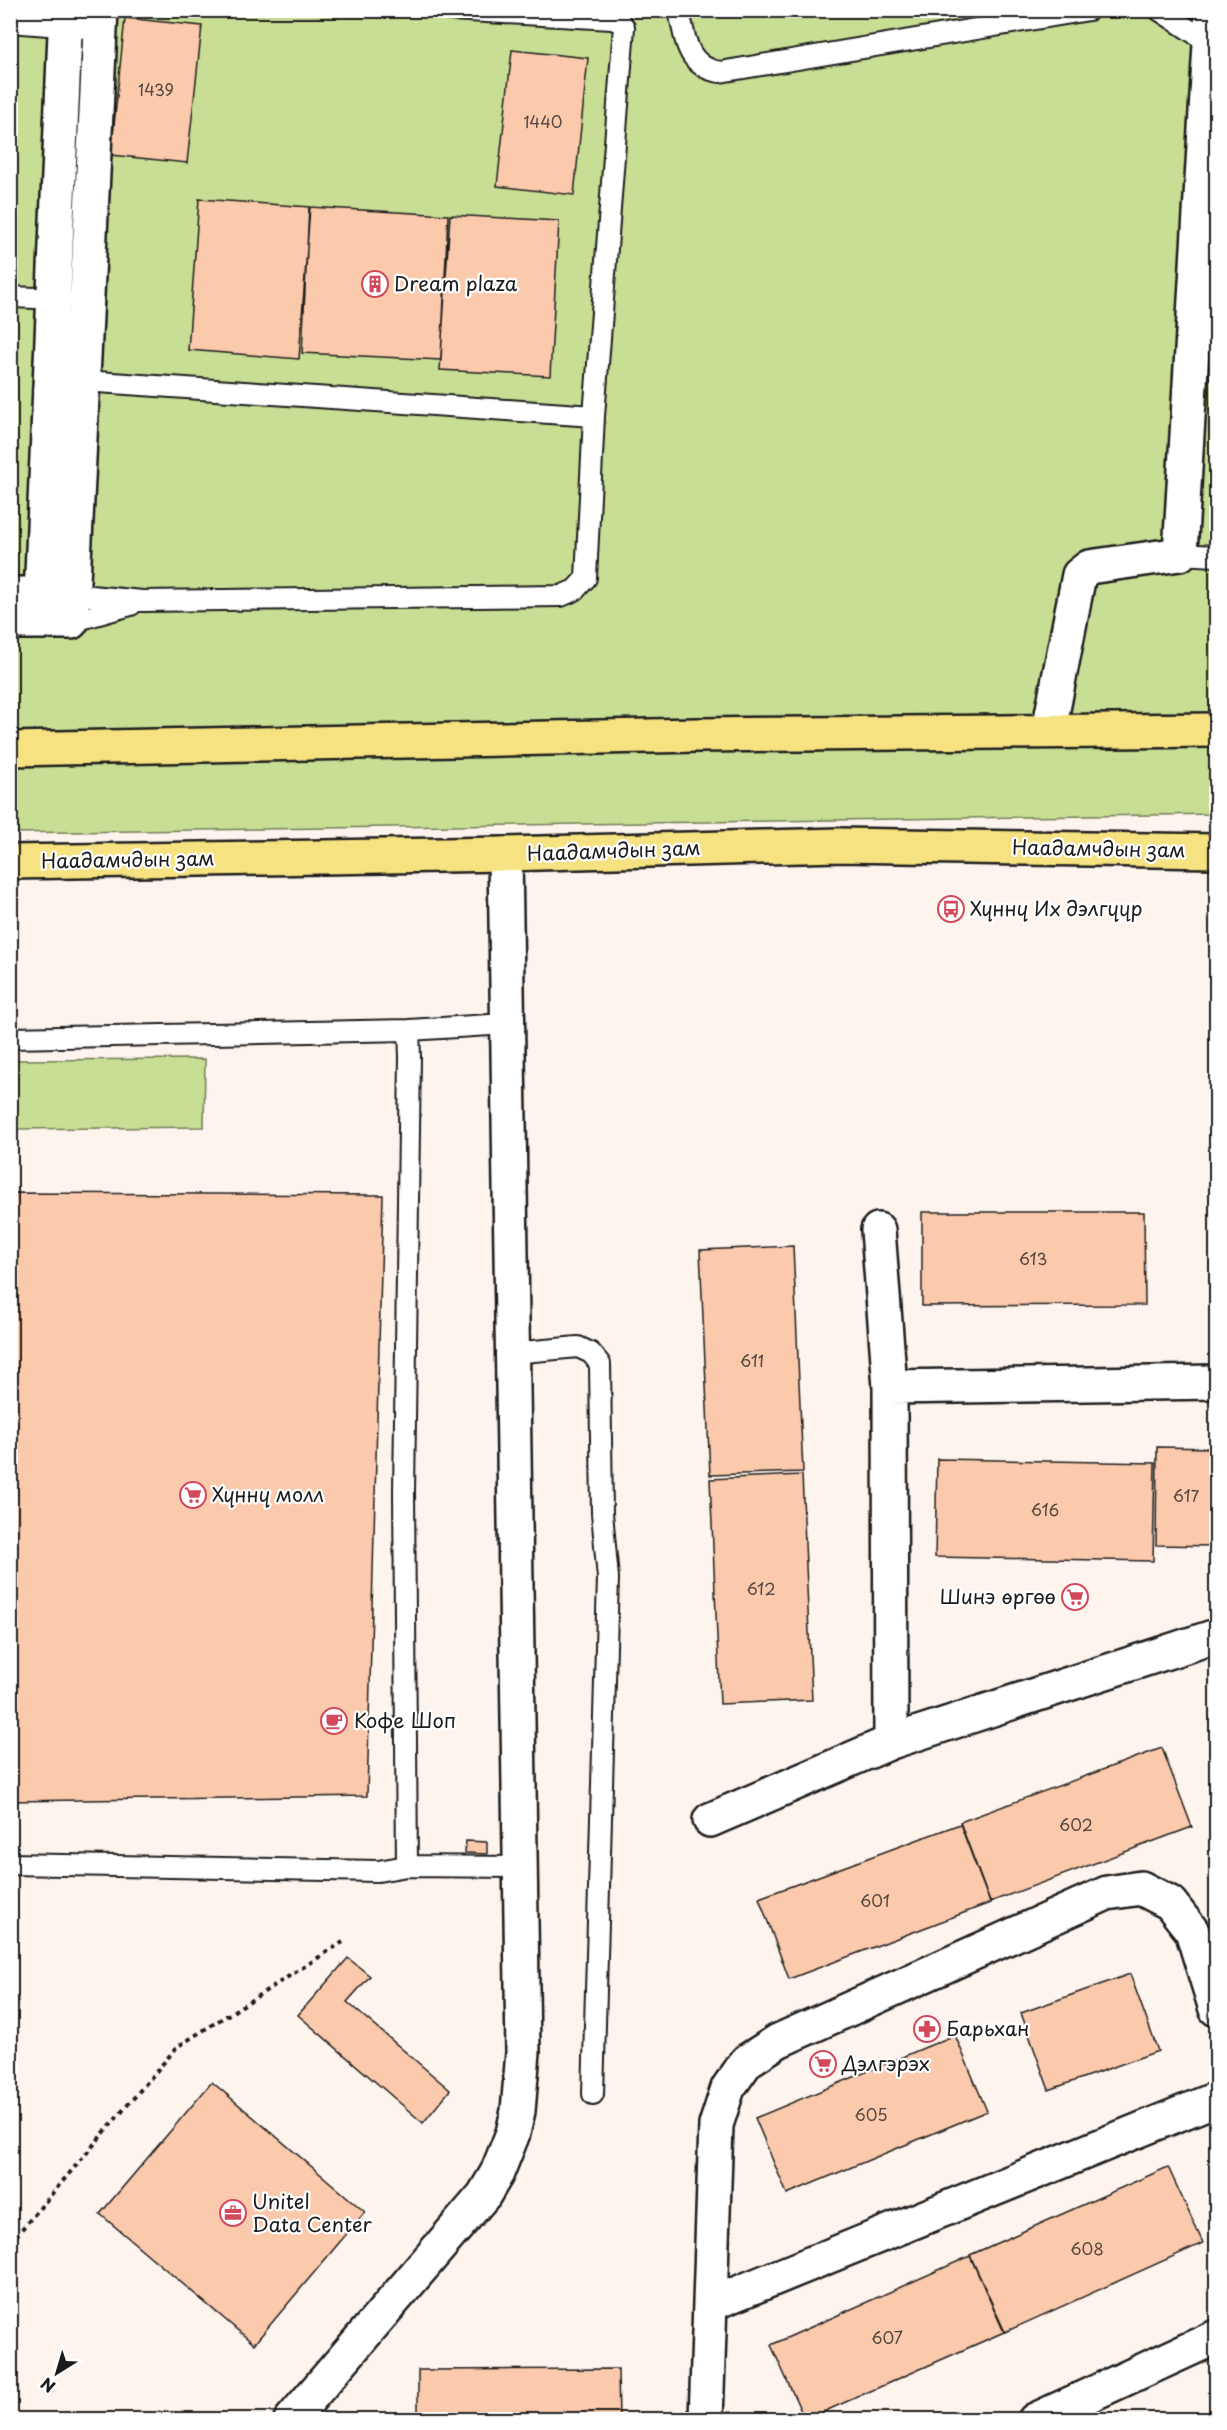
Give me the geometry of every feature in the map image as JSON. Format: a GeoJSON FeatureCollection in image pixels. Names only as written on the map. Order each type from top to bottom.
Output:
{"type":"FeatureCollection","features":[{"type":"Feature","properties":{"kind":"highway"},"geometry":{"type":"LineString","coordinates":[[10,749],[1049,730],[1216,730]]}},
{"type":"Feature","properties":{"kind":"highway","name":"Наадамчдын зам"},"geometry":{"type":"LineString","coordinates":[[10,862],[505,854],[839,845],[1216,850]]}},
{"type":"Feature","properties":{"kind":"street"},"geometry":{"type":"LineString","coordinates":[[1049,730],[1079,575],[1089,567],[1180,554],[1212,10]]}},
{"type":"Feature","properties":{"kind":"street"},"geometry":{"type":"LineString","coordinates":[[41,608],[66,19]]}},
{"type":"Feature","properties":{"kind":"street"},"geometry":{"type":"LineString","coordinates":[[41,608],[83,381],[101,20]]}},
{"type":"Feature","properties":{"kind":"street"},"geometry":{"type":"LineString","coordinates":[[291,2420],[484,2195],[506,2153],[518,2111],[523,2052],[522,1867],[506,1024],[505,854]]}},
{"type":"Feature","properties":{"kind":"street"},"geometry":{"type":"LineString","coordinates":[[878,1230],[890,1387],[891,1742]]}},
{"type":"Feature","properties":{"kind":"street"},"geometry":{"type":"LineString","coordinates":[[890,1387],[1216,1382]]}},
{"type":"Feature","properties":{"kind":"street"},"geometry":{"type":"LineString","coordinates":[[710,1820],[891,1742],[1216,1636]]}},
{"type":"Feature","properties":{"kind":"street"},"geometry":{"type":"LineString","coordinates":[[706,2420],[716,2125],[728,2088],[747,2061],[778,2042],[1107,1893],[1141,1888],[1170,1903],[1192,1930],[1216,2009]]}},
{"type":"Feature","properties":{"kind":"street"},"geometry":{"type":"LineString","coordinates":[[711,2304],[1216,2099]]}},
{"type":"Feature","properties":{"kind":"street"},"geometry":{"type":"LineString","coordinates":[[1035,2420],[1216,2337]]}},
{"type":"Feature","properties":{"kind":"lane"},"geometry":{"type":"LineString","coordinates":[[41,608],[142,601],[561,596],[574,590],[586,578],[594,416],[624,27],[620,22],[612,19],[451,10]]}},
{"type":"Feature","properties":{"kind":"lane"},"geometry":{"type":"LineString","coordinates":[[679,10],[693,58],[704,69],[720,72],[1089,10]]}},
{"type":"Feature","properties":{"kind":"lane"},"geometry":{"type":"LineString","coordinates":[[1159,10],[1211,44]]}},
{"type":"Feature","properties":{"kind":"lane"},"geometry":{"type":"LineString","coordinates":[[10,22],[101,20]]}},
{"type":"Feature","properties":{"kind":"lane"},"geometry":{"type":"LineString","coordinates":[[10,297],[87,300]]}},
{"type":"Feature","properties":{"kind":"lane"},"geometry":{"type":"LineString","coordinates":[[83,381],[594,416]]}},
{"type":"Feature","properties":{"kind":"lane"},"geometry":{"type":"LineString","coordinates":[[1180,554],[1216,556]]}},
{"type":"Feature","properties":{"kind":"lane"},"geometry":{"type":"LineString","coordinates":[[41,608],[142,601]]}},
{"type":"Feature","properties":{"kind":"lane"},"geometry":{"type":"LineString","coordinates":[[10,1038],[409,1030],[506,1024]]}},
{"type":"Feature","properties":{"kind":"lane"},"geometry":{"type":"LineString","coordinates":[[407,1866],[404,1492],[411,1057],[409,1030]]}},
{"type":"Feature","properties":{"kind":"lane"},"geometry":{"type":"LineString","coordinates":[[512,1353],[578,1347],[591,1353],[600,1364],[602,1513],[608,1578],[593,2094]]}},
{"type":"Feature","properties":{"kind":"lane"},"geometry":{"type":"LineString","coordinates":[[10,1864],[378,1871],[407,1866],[522,1867]]}},
{"type":"Feature","properties":{"kind":"path"},"geometry":{"type":"LineString","coordinates":[[10,2243],[177,2047],[343,1941]]}},
{"type":"Feature","properties":{"kind":"green space"},"geometry":{"type":"Polygon","coordinates":[[[10,11],[1216,11],[1216,814],[11,833],[10,11]]]}},
{"type":"Feature","properties":{"kind":"green space"},"geometry":{"type":"Polygon","coordinates":[[[205,1059],[204,1127],[11,1129],[11,1060],[205,1059]]]}},
{"type":"Feature","properties":{"kind":"building"},"geometry":{"type":"Polygon","coordinates":[[[125,18],[202,26],[187,163],[111,155],[125,18]]]}},
{"type":"Feature","properties":{"kind":"building"},"geometry":{"type":"Polygon","coordinates":[[[512,50],[588,58],[574,195],[497,186],[512,50]]]}},
{"type":"Feature","properties":{"kind":"building"},"geometry":{"type":"Polygon","coordinates":[[[199,199],[310,207],[299,359],[188,350],[199,199]]]}},
{"type":"Feature","properties":{"kind":"building","name":"Dream plaza"},"geometry":{"type":"Polygon","coordinates":[[[309,207],[448,215],[441,360],[302,353],[309,207]]]}},
{"type":"Feature","properties":{"kind":"building"},"geometry":{"type":"Polygon","coordinates":[[[450,215],[559,221],[550,376],[440,370],[450,215]]]}},
{"type":"Feature","properties":{"kind":"building","name":"Хүннү молл"},"geometry":{"type":"Polygon","coordinates":[[[10,1193],[383,1195],[367,1796],[10,1801],[10,1193]]]}},
{"type":"Feature","properties":{"kind":"building"},"geometry":{"type":"Polygon","coordinates":[[[922,1212],[1144,1212],[1145,1305],[922,1306],[922,1212]]]}},
{"type":"Feature","properties":{"kind":"building"},"geometry":{"type":"Polygon","coordinates":[[[793,1246],[803,1472],[710,1475],[700,1250],[793,1246]]]}},
{"type":"Feature","properties":{"kind":"building"},"geometry":{"type":"Polygon","coordinates":[[[1157,1447],[1216,1448],[1216,1546],[1156,1545],[1157,1447]]]}},
{"type":"Feature","properties":{"kind":"building"},"geometry":{"type":"Polygon","coordinates":[[[937,1459],[1155,1463],[1153,1561],[935,1557],[937,1459]]]}},
{"type":"Feature","properties":{"kind":"building"},"geometry":{"type":"Polygon","coordinates":[[[802,1475],[812,1700],[720,1704],[710,1479],[802,1475]]]}},
{"type":"Feature","properties":{"kind":"building"},"geometry":{"type":"Polygon","coordinates":[[[1162,1748],[1192,1827],[990,1902],[960,1822],[1162,1748]]]}},
{"type":"Feature","properties":{"kind":"building"},"geometry":{"type":"Polygon","coordinates":[[[960,1824],[990,1903],[789,1979],[759,1898],[960,1824]]]}},
{"type":"Feature","properties":{"kind":"building"},"geometry":{"type":"Polygon","coordinates":[[[466,1841],[487,1842],[487,1854],[465,1853],[466,1841]]]}},
{"type":"Feature","properties":{"kind":"building"},"geometry":{"type":"Polygon","coordinates":[[[348,1958],[370,1976],[347,2002],[450,2090],[423,2123],[298,2015],[348,1958]]]}},
{"type":"Feature","properties":{"kind":"building"},"geometry":{"type":"Polygon","coordinates":[[[1130,1974],[1158,2051],[1049,2090],[1021,2013],[1130,1974]]]}},
{"type":"Feature","properties":{"kind":"building"},"geometry":{"type":"Polygon","coordinates":[[[955,2035],[987,2111],[787,2194],[755,2118],[955,2035]]]}},
{"type":"Feature","properties":{"kind":"building","name":"Unitel Data Center"},"geometry":{"type":"Polygon","coordinates":[[[212,2082],[365,2212],[254,2344],[100,2214],[212,2082]]]}},
{"type":"Feature","properties":{"kind":"building"},"geometry":{"type":"Polygon","coordinates":[[[1168,2167],[1203,2243],[1005,2332],[970,2255],[1168,2167]]]}},
{"type":"Feature","properties":{"kind":"building"},"geometry":{"type":"Polygon","coordinates":[[[970,2256],[1004,2332],[805,2420],[771,2345],[970,2256]]]}},
{"type":"Feature","properties":{"kind":"building"},"geometry":{"type":"Polygon","coordinates":[[[618,2369],[619,2420],[418,2420],[418,2370],[618,2369]]]}},
{"type":"Feature","properties":{"kind":"place","name":"Dream plaza"},"geometry":{"type":"Point","coordinates":[375,284]}},
{"type":"Feature","properties":{"kind":"place","name":"Хүннү Их дэлгүүр"},"geometry":{"type":"Point","coordinates":[951,909]}},
{"type":"Feature","properties":{"kind":"place","name":"Хүннү молл"},"geometry":{"type":"Point","coordinates":[193,1495]}},
{"type":"Feature","properties":{"kind":"place","name":"Шинэ өргөө"},"geometry":{"type":"Point","coordinates":[1075,1597]}},
{"type":"Feature","properties":{"kind":"place","name":"Кофе Шоп"},"geometry":{"type":"Point","coordinates":[334,1721]}},
{"type":"Feature","properties":{"kind":"place","name":"Барьхан"},"geometry":{"type":"Point","coordinates":[927,2029]}},
{"type":"Feature","properties":{"kind":"place","name":"Дэлгэрэх"},"geometry":{"type":"Point","coordinates":[823,2064]}},
{"type":"Feature","properties":{"kind":"place","name":"Unitel Data Center"},"geometry":{"type":"Point","coordinates":[233,2213]}}]}
